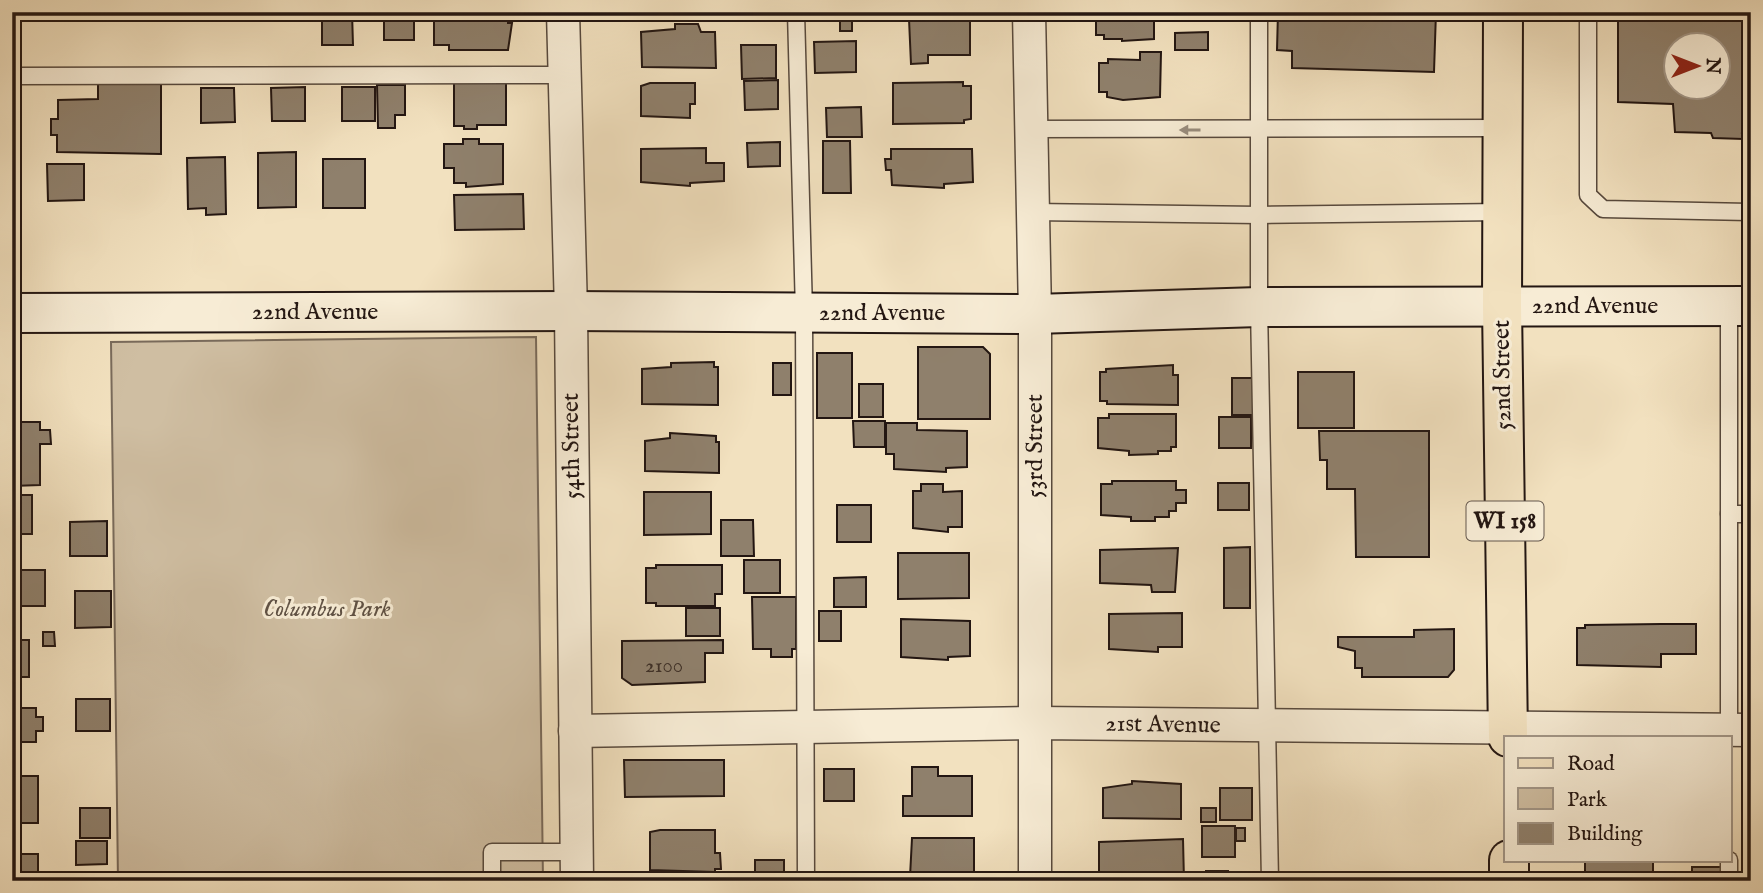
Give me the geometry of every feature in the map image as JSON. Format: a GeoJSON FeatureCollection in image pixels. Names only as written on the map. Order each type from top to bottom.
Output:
{"type":"FeatureCollection","features":[{"type":"Feature","properties":{"kind":"main road","name":"52nd Street"},"geometry":{"type":"LineString","coordinates":[[1503,12],[1502,306],[1508,734]]}},
{"type":"Feature","properties":{"kind":"main road"},"geometry":{"type":"LineString","coordinates":[[1509,862],[1509,881]]}},
{"type":"Feature","properties":{"kind":"street","name":"54th Street"},"geometry":{"type":"LineString","coordinates":[[563,12],[571,311],[576,867]]}},
{"type":"Feature","properties":{"kind":"street","name":"53rd Street"},"geometry":{"type":"LineString","coordinates":[[1029,12],[1035,314],[1035,881]]}},
{"type":"Feature","properties":{"kind":"street","name":"22nd Avenue"},"geometry":{"type":"LineString","coordinates":[[12,313],[571,311],[1035,314],[1259,307],[1740,306]]}},
{"type":"Feature","properties":{"kind":"street","name":"21st Avenue"},"geometry":{"type":"LineString","coordinates":[[575,731],[1035,723],[1269,726],[1508,734],[1736,733]]}},
{"type":"Feature","properties":{"kind":"lane"},"geometry":{"type":"LineString","coordinates":[[796,12],[804,312],[806,881]]}},
{"type":"Feature","properties":{"kind":"lane"},"geometry":{"type":"LineString","coordinates":[[1259,12],[1259,307],[1270,881]]}},
{"type":"Feature","properties":{"kind":"lane"},"geometry":{"type":"LineString","coordinates":[[1588,12],[1588,195],[1603,209],[1749,212]]}},
{"type":"Feature","properties":{"kind":"lane"},"geometry":{"type":"LineString","coordinates":[[12,76],[565,75]]}},
{"type":"Feature","properties":{"kind":"lane"},"geometry":{"type":"LineString","coordinates":[[1031,129],[1259,131],[1503,128]]}},
{"type":"Feature","properties":{"kind":"lane"},"geometry":{"type":"LineString","coordinates":[[1033,212],[1259,215],[1502,212]]}},
{"type":"Feature","properties":{"kind":"lane"},"geometry":{"type":"LineString","coordinates":[[1736,733],[1729,514],[1740,306]]}},
{"type":"Feature","properties":{"kind":"lane"},"geometry":{"type":"LineString","coordinates":[[1729,514],[1751,514]]}},
{"type":"Feature","properties":{"kind":"lane"},"geometry":{"type":"LineString","coordinates":[[492,881],[492,852],[576,867]]}},
{"type":"Feature","properties":{"kind":"lane"},"geometry":{"type":"LineString","coordinates":[[1729,862],[1729,881]]}},
{"type":"Feature","properties":{"kind":"green space","name":"Columbus Park"},"geometry":{"type":"Polygon","coordinates":[[[536,337],[543,881],[118,881],[111,342],[536,337]]]}},
{"type":"Feature","properties":{"kind":"building"},"geometry":{"type":"Polygon","coordinates":[[[322,12],[352,12],[353,45],[322,45],[322,12]]]}},
{"type":"Feature","properties":{"kind":"building"},"geometry":{"type":"Polygon","coordinates":[[[384,12],[414,12],[414,40],[384,40],[384,12]]]}},
{"type":"Feature","properties":{"kind":"building"},"geometry":{"type":"Polygon","coordinates":[[[1096,12],[1154,12],[1154,39],[1104,39],[1104,35],[1096,35],[1096,12]]]}},
{"type":"Feature","properties":{"kind":"building"},"geometry":{"type":"Polygon","coordinates":[[[1278,12],[1436,12],[1434,72],[1292,68],[1292,51],[1277,50],[1278,12]]]}},
{"type":"Feature","properties":{"kind":"building"},"geometry":{"type":"Polygon","coordinates":[[[1618,12],[1751,12],[1751,135],[1742,134],[1743,139],[1713,138],[1711,133],[1675,132],[1673,104],[1618,102],[1618,12]]]}},
{"type":"Feature","properties":{"kind":"building"},"geometry":{"type":"Polygon","coordinates":[[[508,14],[508,23],[512,23],[508,50],[449,50],[449,45],[434,45],[434,15],[508,14]]]}},
{"type":"Feature","properties":{"kind":"building"},"geometry":{"type":"Polygon","coordinates":[[[970,17],[970,55],[928,55],[928,63],[911,64],[909,19],[970,17]]]}},
{"type":"Feature","properties":{"kind":"building"},"geometry":{"type":"Polygon","coordinates":[[[840,19],[852,19],[852,31],[840,31],[840,19]]]}},
{"type":"Feature","properties":{"kind":"building"},"geometry":{"type":"Polygon","coordinates":[[[675,24],[698,24],[701,32],[715,32],[716,68],[642,67],[641,32],[675,29],[675,24]]]}},
{"type":"Feature","properties":{"kind":"building"},"geometry":{"type":"Polygon","coordinates":[[[1208,32],[1208,50],[1175,50],[1175,33],[1208,32]]]}},
{"type":"Feature","properties":{"kind":"building"},"geometry":{"type":"Polygon","coordinates":[[[856,41],[856,72],[815,73],[814,42],[856,41]]]}},
{"type":"Feature","properties":{"kind":"building"},"geometry":{"type":"Polygon","coordinates":[[[741,45],[776,45],[776,78],[742,79],[741,45]]]}},
{"type":"Feature","properties":{"kind":"building"},"geometry":{"type":"Polygon","coordinates":[[[1140,52],[1161,52],[1160,97],[1123,100],[1107,97],[1107,92],[1099,92],[1099,63],[1108,63],[1108,59],[1140,60],[1140,52]]]}},
{"type":"Feature","properties":{"kind":"building"},"geometry":{"type":"Polygon","coordinates":[[[778,80],[778,109],[745,110],[744,81],[778,80]]]}},
{"type":"Feature","properties":{"kind":"building"},"geometry":{"type":"Polygon","coordinates":[[[161,81],[161,154],[57,152],[57,135],[51,135],[51,119],[58,119],[58,100],[98,99],[98,82],[161,81]]]}},
{"type":"Feature","properties":{"kind":"building"},"geometry":{"type":"Polygon","coordinates":[[[454,82],[506,82],[506,125],[477,125],[477,129],[454,126],[454,82]]]}},
{"type":"Feature","properties":{"kind":"building"},"geometry":{"type":"Polygon","coordinates":[[[963,82],[963,86],[971,86],[971,119],[964,120],[964,123],[893,124],[893,83],[963,82]]]}},
{"type":"Feature","properties":{"kind":"building"},"geometry":{"type":"Polygon","coordinates":[[[650,83],[695,83],[695,104],[690,104],[690,118],[641,116],[641,86],[650,83]]]}},
{"type":"Feature","properties":{"kind":"building"},"geometry":{"type":"Polygon","coordinates":[[[377,85],[405,85],[405,115],[395,115],[395,128],[378,128],[377,85]]]}},
{"type":"Feature","properties":{"kind":"building"},"geometry":{"type":"Polygon","coordinates":[[[305,87],[305,121],[272,121],[271,88],[305,87]]]}},
{"type":"Feature","properties":{"kind":"building"},"geometry":{"type":"Polygon","coordinates":[[[342,87],[375,87],[375,121],[342,121],[342,87]]]}},
{"type":"Feature","properties":{"kind":"building"},"geometry":{"type":"Polygon","coordinates":[[[201,88],[234,88],[235,122],[201,123],[201,88]]]}},
{"type":"Feature","properties":{"kind":"building"},"geometry":{"type":"Polygon","coordinates":[[[861,107],[862,137],[827,137],[826,108],[861,107]]]}},
{"type":"Feature","properties":{"kind":"building"},"geometry":{"type":"Polygon","coordinates":[[[463,139],[479,139],[479,144],[503,144],[503,184],[466,187],[466,183],[454,183],[454,168],[444,168],[444,144],[463,144],[463,139]]]}},
{"type":"Feature","properties":{"kind":"building"},"geometry":{"type":"Polygon","coordinates":[[[823,141],[850,141],[851,193],[823,193],[823,141]]]}},
{"type":"Feature","properties":{"kind":"building"},"geometry":{"type":"Polygon","coordinates":[[[780,142],[780,166],[748,167],[747,143],[780,142]]]}},
{"type":"Feature","properties":{"kind":"building"},"geometry":{"type":"Polygon","coordinates":[[[706,148],[706,163],[724,163],[724,181],[690,183],[690,186],[641,182],[641,149],[706,148]]]}},
{"type":"Feature","properties":{"kind":"building"},"geometry":{"type":"Polygon","coordinates":[[[891,149],[972,149],[973,182],[944,184],[944,188],[892,185],[891,170],[886,170],[885,159],[891,159],[891,149]]]}},
{"type":"Feature","properties":{"kind":"building"},"geometry":{"type":"Polygon","coordinates":[[[296,152],[296,207],[258,208],[258,153],[296,152]]]}},
{"type":"Feature","properties":{"kind":"building"},"geometry":{"type":"Polygon","coordinates":[[[225,157],[226,214],[206,215],[206,208],[188,209],[187,158],[225,157]]]}},
{"type":"Feature","properties":{"kind":"building"},"geometry":{"type":"Polygon","coordinates":[[[323,159],[365,159],[365,208],[323,208],[323,159]]]}},
{"type":"Feature","properties":{"kind":"building"},"geometry":{"type":"Polygon","coordinates":[[[47,164],[84,164],[84,200],[48,201],[47,164]]]}},
{"type":"Feature","properties":{"kind":"building"},"geometry":{"type":"Polygon","coordinates":[[[523,194],[524,229],[455,230],[454,195],[523,194]]]}},
{"type":"Feature","properties":{"kind":"building"},"geometry":{"type":"Polygon","coordinates":[[[918,347],[983,347],[990,354],[990,419],[918,419],[918,347]]]}},
{"type":"Feature","properties":{"kind":"building"},"geometry":{"type":"Polygon","coordinates":[[[817,353],[852,353],[852,418],[817,418],[817,353]]]}},
{"type":"Feature","properties":{"kind":"building"},"geometry":{"type":"Polygon","coordinates":[[[714,362],[714,367],[718,367],[718,405],[642,404],[642,369],[671,367],[671,363],[714,362]]]}},
{"type":"Feature","properties":{"kind":"building"},"geometry":{"type":"Polygon","coordinates":[[[773,363],[791,363],[791,395],[773,395],[773,363]]]}},
{"type":"Feature","properties":{"kind":"building"},"geometry":{"type":"Polygon","coordinates":[[[1173,365],[1173,375],[1178,375],[1178,405],[1107,404],[1107,401],[1100,401],[1100,372],[1106,372],[1106,369],[1173,365]]]}},
{"type":"Feature","properties":{"kind":"building"},"geometry":{"type":"Polygon","coordinates":[[[1298,372],[1354,372],[1354,428],[1298,428],[1298,372]]]}},
{"type":"Feature","properties":{"kind":"building"},"geometry":{"type":"Polygon","coordinates":[[[1232,378],[1254,378],[1254,415],[1232,415],[1232,378]]]}},
{"type":"Feature","properties":{"kind":"building"},"geometry":{"type":"Polygon","coordinates":[[[859,384],[883,384],[883,417],[859,417],[859,384]]]}},
{"type":"Feature","properties":{"kind":"building"},"geometry":{"type":"Polygon","coordinates":[[[1109,414],[1176,414],[1176,447],[1171,447],[1171,451],[1158,451],[1158,454],[1129,455],[1129,451],[1098,448],[1098,418],[1109,418],[1109,414]]]}},
{"type":"Feature","properties":{"kind":"building"},"geometry":{"type":"Polygon","coordinates":[[[1219,417],[1251,417],[1251,448],[1219,448],[1219,417]]]}},
{"type":"Feature","properties":{"kind":"building"},"geometry":{"type":"Polygon","coordinates":[[[853,421],[885,421],[885,447],[854,447],[853,421]]]}},
{"type":"Feature","properties":{"kind":"building"},"geometry":{"type":"Polygon","coordinates":[[[12,422],[40,422],[40,430],[50,430],[51,444],[40,444],[40,485],[12,486],[12,422]]]}},
{"type":"Feature","properties":{"kind":"building"},"geometry":{"type":"Polygon","coordinates":[[[886,423],[917,423],[917,430],[967,431],[967,467],[946,468],[946,472],[894,469],[894,454],[886,454],[886,423]]]}},
{"type":"Feature","properties":{"kind":"building"},"geometry":{"type":"Polygon","coordinates":[[[1319,431],[1429,431],[1429,557],[1356,557],[1355,489],[1327,489],[1327,460],[1320,460],[1319,431]]]}},
{"type":"Feature","properties":{"kind":"building"},"geometry":{"type":"Polygon","coordinates":[[[670,433],[716,436],[716,442],[719,442],[719,473],[645,471],[645,441],[670,438],[670,433]]]}},
{"type":"Feature","properties":{"kind":"building"},"geometry":{"type":"Polygon","coordinates":[[[1742,458],[1751,458],[1751,491],[1742,491],[1742,458]]]}},
{"type":"Feature","properties":{"kind":"building"},"geometry":{"type":"Polygon","coordinates":[[[1112,481],[1176,481],[1176,490],[1186,490],[1186,503],[1176,503],[1176,511],[1169,511],[1169,517],[1155,517],[1155,521],[1131,521],[1131,517],[1101,515],[1101,484],[1112,484],[1112,481]]]}},
{"type":"Feature","properties":{"kind":"building"},"geometry":{"type":"Polygon","coordinates":[[[1218,483],[1249,483],[1249,510],[1218,510],[1218,483]]]}},
{"type":"Feature","properties":{"kind":"building"},"geometry":{"type":"Polygon","coordinates":[[[921,484],[943,484],[943,492],[962,491],[962,527],[948,527],[948,532],[913,528],[913,491],[921,491],[921,484]]]}},
{"type":"Feature","properties":{"kind":"building"},"geometry":{"type":"Polygon","coordinates":[[[644,492],[711,492],[711,534],[644,535],[644,492]]]}},
{"type":"Feature","properties":{"kind":"building"},"geometry":{"type":"Polygon","coordinates":[[[12,495],[32,495],[32,534],[12,534],[12,495]]]}},
{"type":"Feature","properties":{"kind":"building"},"geometry":{"type":"Polygon","coordinates":[[[837,505],[871,505],[871,542],[837,542],[837,505]]]}},
{"type":"Feature","properties":{"kind":"building"},"geometry":{"type":"Polygon","coordinates":[[[721,520],[753,520],[754,556],[721,556],[721,520]]]}},
{"type":"Feature","properties":{"kind":"building"},"geometry":{"type":"Polygon","coordinates":[[[107,521],[107,556],[70,556],[70,522],[107,521]]]}},
{"type":"Feature","properties":{"kind":"building"},"geometry":{"type":"Polygon","coordinates":[[[1250,547],[1250,608],[1224,608],[1224,548],[1250,547]]]}},
{"type":"Feature","properties":{"kind":"building"},"geometry":{"type":"Polygon","coordinates":[[[1178,548],[1175,592],[1152,592],[1151,585],[1100,583],[1100,550],[1178,548]]]}},
{"type":"Feature","properties":{"kind":"building"},"geometry":{"type":"Polygon","coordinates":[[[898,553],[969,553],[969,598],[898,599],[898,553]]]}},
{"type":"Feature","properties":{"kind":"building"},"geometry":{"type":"Polygon","coordinates":[[[744,560],[780,560],[780,593],[744,593],[744,560]]]}},
{"type":"Feature","properties":{"kind":"building"},"geometry":{"type":"Polygon","coordinates":[[[656,565],[722,565],[722,594],[715,594],[715,606],[656,606],[656,603],[646,603],[646,568],[656,568],[656,565]]]}},
{"type":"Feature","properties":{"kind":"building"},"geometry":{"type":"Polygon","coordinates":[[[12,570],[45,570],[45,606],[12,606],[12,570]]]}},
{"type":"Feature","properties":{"kind":"building"},"geometry":{"type":"Polygon","coordinates":[[[866,577],[866,607],[834,607],[834,578],[866,577]]]}},
{"type":"Feature","properties":{"kind":"building"},"geometry":{"type":"Polygon","coordinates":[[[75,591],[111,591],[111,627],[75,628],[75,591]]]}},
{"type":"Feature","properties":{"kind":"building"},"geometry":{"type":"Polygon","coordinates":[[[752,597],[796,597],[796,649],[792,649],[792,657],[771,657],[771,649],[753,649],[752,597]]]}},
{"type":"Feature","properties":{"kind":"building"},"geometry":{"type":"Polygon","coordinates":[[[686,608],[720,608],[720,636],[686,636],[686,608]]]}},
{"type":"Feature","properties":{"kind":"building"},"geometry":{"type":"Polygon","coordinates":[[[819,611],[841,611],[841,641],[819,641],[819,611]]]}},
{"type":"Feature","properties":{"kind":"building"},"geometry":{"type":"Polygon","coordinates":[[[1182,613],[1182,647],[1158,647],[1158,652],[1109,649],[1109,614],[1182,613]]]}},
{"type":"Feature","properties":{"kind":"building"},"geometry":{"type":"Polygon","coordinates":[[[901,619],[970,621],[970,656],[948,657],[948,660],[901,657],[901,619]]]}},
{"type":"Feature","properties":{"kind":"building"},"geometry":{"type":"Polygon","coordinates":[[[1696,624],[1696,654],[1661,654],[1661,667],[1577,665],[1577,628],[1585,628],[1585,625],[1696,624]]]}},
{"type":"Feature","properties":{"kind":"building"},"geometry":{"type":"Polygon","coordinates":[[[1454,629],[1454,670],[1448,677],[1362,677],[1362,668],[1355,668],[1355,651],[1338,647],[1338,637],[1414,637],[1414,630],[1454,629]]]}},
{"type":"Feature","properties":{"kind":"building"},"geometry":{"type":"Polygon","coordinates":[[[43,632],[54,632],[55,646],[43,646],[43,632]]]}},
{"type":"Feature","properties":{"kind":"building"},"geometry":{"type":"Polygon","coordinates":[[[12,640],[29,640],[29,677],[12,677],[12,640]]]}},
{"type":"Feature","properties":{"kind":"building"},"geometry":{"type":"Polygon","coordinates":[[[723,640],[723,653],[705,653],[705,682],[632,685],[622,678],[622,641],[723,640]]]}},
{"type":"Feature","properties":{"kind":"building"},"geometry":{"type":"Polygon","coordinates":[[[76,699],[110,699],[110,731],[76,731],[76,699]]]}},
{"type":"Feature","properties":{"kind":"building"},"geometry":{"type":"Polygon","coordinates":[[[12,708],[36,708],[36,717],[43,717],[43,731],[36,731],[36,742],[13,742],[12,746],[12,708]]]}},
{"type":"Feature","properties":{"kind":"building"},"geometry":{"type":"Polygon","coordinates":[[[624,760],[724,760],[724,796],[625,797],[624,760]]]}},
{"type":"Feature","properties":{"kind":"building"},"geometry":{"type":"Polygon","coordinates":[[[912,767],[938,767],[938,776],[972,776],[972,816],[903,816],[903,796],[912,796],[912,767]]]}},
{"type":"Feature","properties":{"kind":"building"},"geometry":{"type":"Polygon","coordinates":[[[824,769],[854,769],[854,801],[824,801],[824,769]]]}},
{"type":"Feature","properties":{"kind":"building"},"geometry":{"type":"Polygon","coordinates":[[[12,776],[38,776],[38,823],[12,823],[12,776]]]}},
{"type":"Feature","properties":{"kind":"building"},"geometry":{"type":"Polygon","coordinates":[[[1132,781],[1181,784],[1181,819],[1103,818],[1103,788],[1132,784],[1132,781]]]}},
{"type":"Feature","properties":{"kind":"building"},"geometry":{"type":"Polygon","coordinates":[[[1220,788],[1252,788],[1252,820],[1220,820],[1220,788]]]}},
{"type":"Feature","properties":{"kind":"building"},"geometry":{"type":"Polygon","coordinates":[[[80,808],[110,808],[110,838],[80,838],[80,808]]]}},
{"type":"Feature","properties":{"kind":"building"},"geometry":{"type":"Polygon","coordinates":[[[1201,808],[1216,808],[1216,822],[1201,822],[1201,808]]]}},
{"type":"Feature","properties":{"kind":"building"},"geometry":{"type":"Polygon","coordinates":[[[1202,826],[1235,826],[1235,857],[1202,857],[1202,826]]]}},
{"type":"Feature","properties":{"kind":"building"},"geometry":{"type":"Polygon","coordinates":[[[1236,828],[1245,828],[1245,841],[1236,841],[1236,828]]]}},
{"type":"Feature","properties":{"kind":"building"},"geometry":{"type":"Polygon","coordinates":[[[715,830],[715,853],[720,853],[721,869],[715,869],[715,872],[650,870],[650,832],[715,830]]]}},
{"type":"Feature","properties":{"kind":"building"},"geometry":{"type":"Polygon","coordinates":[[[912,838],[974,838],[974,878],[910,877],[912,838]]]}},
{"type":"Feature","properties":{"kind":"building"},"geometry":{"type":"Polygon","coordinates":[[[1183,839],[1184,881],[1099,879],[1099,842],[1183,839]]]}},
{"type":"Feature","properties":{"kind":"building"},"geometry":{"type":"Polygon","coordinates":[[[76,841],[107,841],[107,864],[76,865],[76,841]]]}},
{"type":"Feature","properties":{"kind":"building"},"geometry":{"type":"Polygon","coordinates":[[[12,854],[38,854],[38,881],[12,881],[12,854]]]}},
{"type":"Feature","properties":{"kind":"building"},"geometry":{"type":"Polygon","coordinates":[[[755,860],[784,860],[784,881],[755,881],[755,860]]]}},
{"type":"Feature","properties":{"kind":"building"},"geometry":{"type":"Polygon","coordinates":[[[1585,862],[1653,862],[1653,880],[1585,881],[1585,862]]]}},
{"type":"Feature","properties":{"kind":"building"},"geometry":{"type":"Polygon","coordinates":[[[1692,867],[1722,867],[1722,881],[1692,881],[1692,867]]]}},
{"type":"Feature","properties":{"kind":"building"},"geometry":{"type":"Polygon","coordinates":[[[1206,871],[1228,871],[1228,881],[1206,881],[1206,871]]]}}]}
